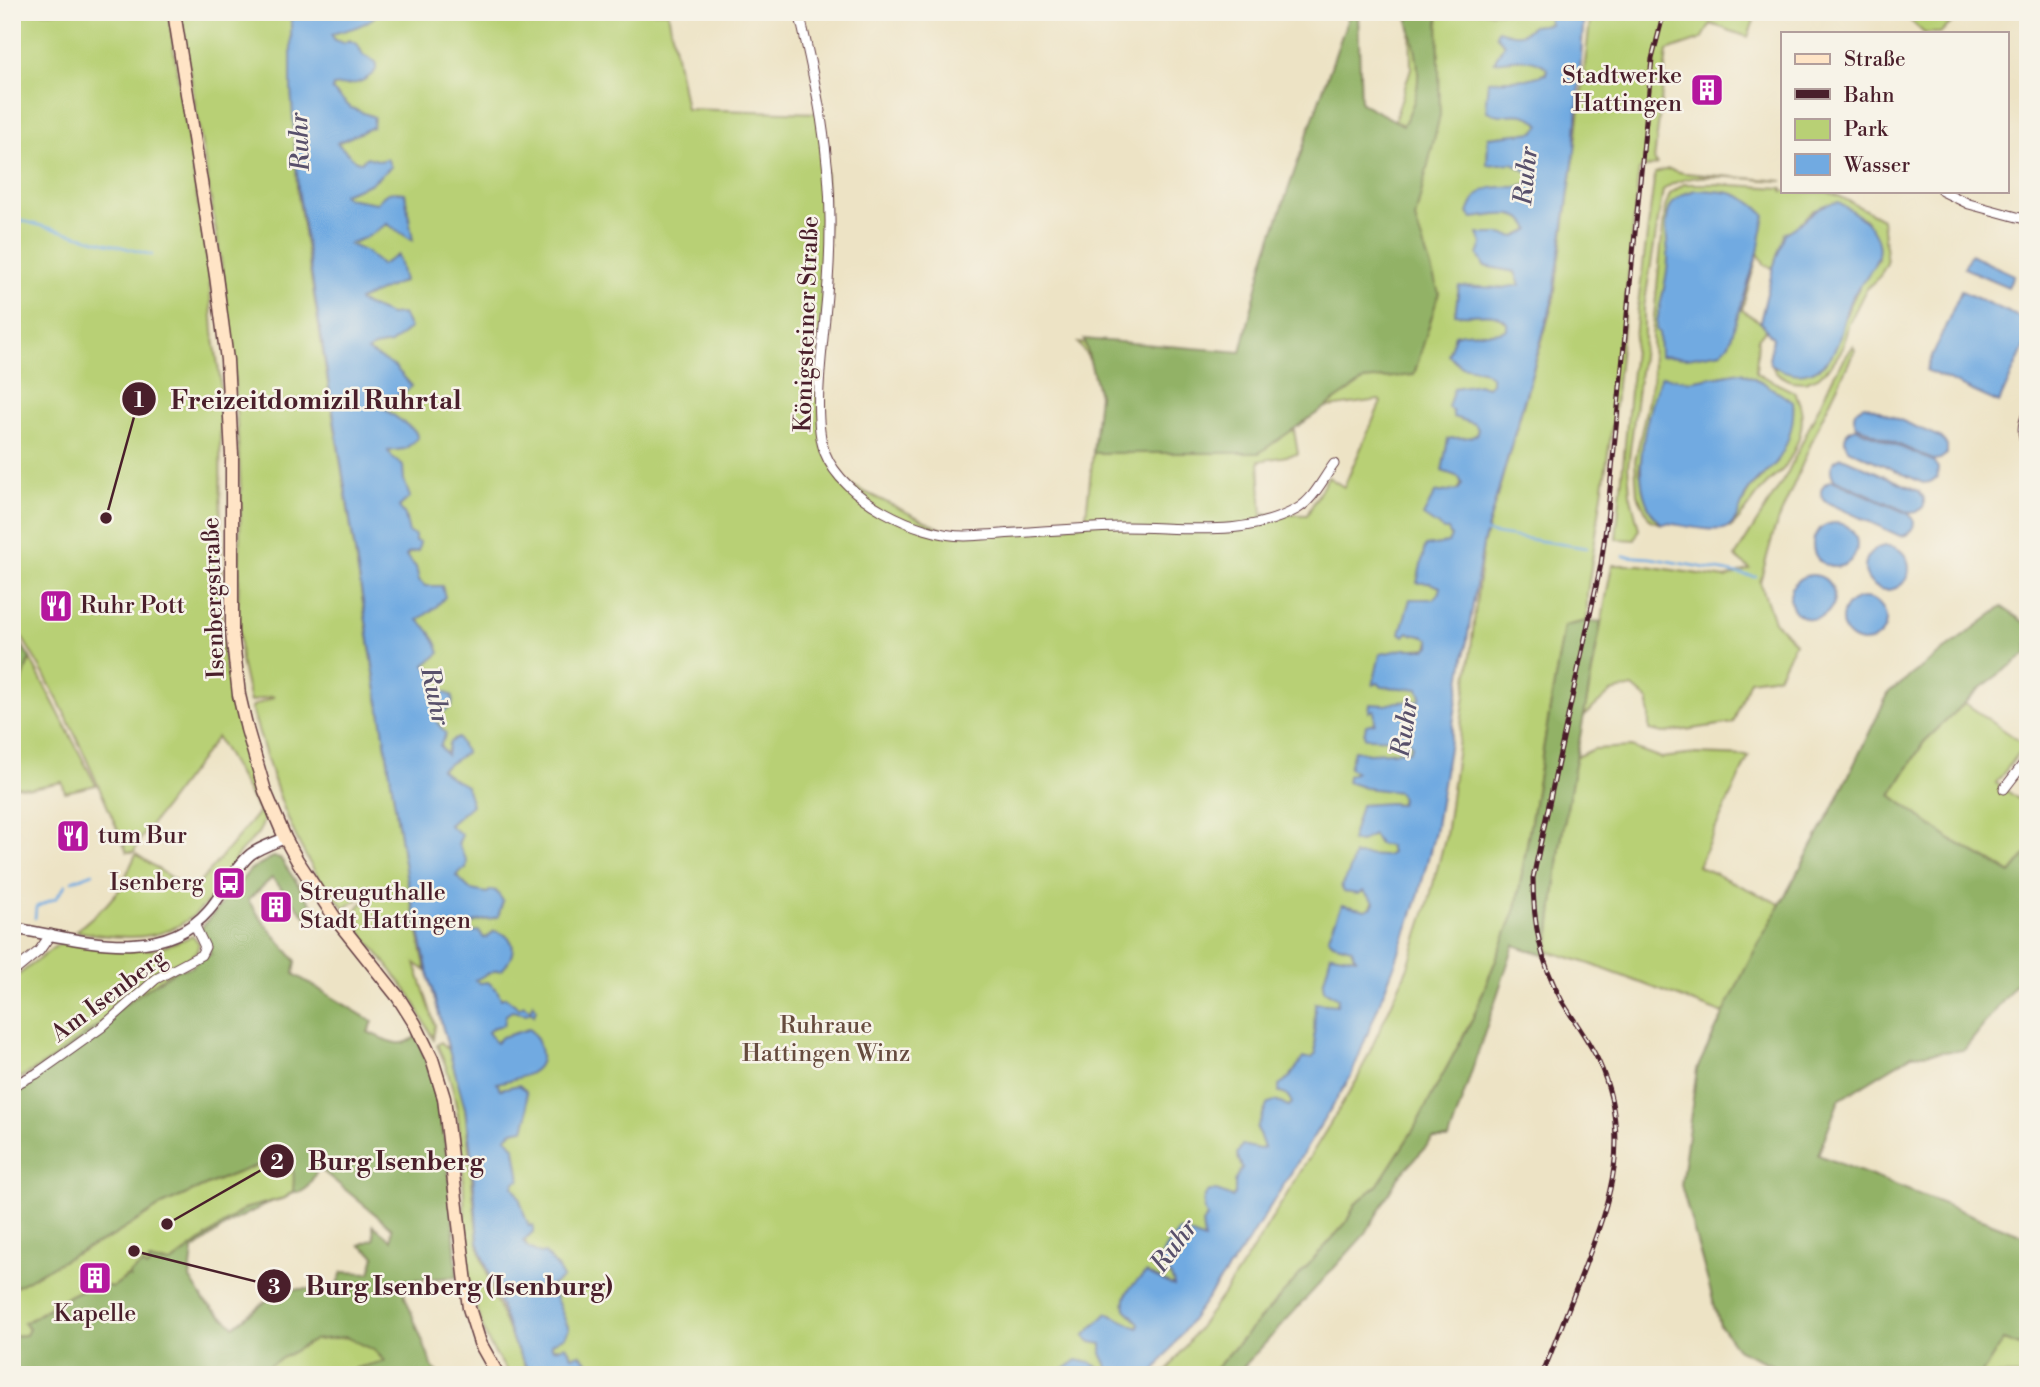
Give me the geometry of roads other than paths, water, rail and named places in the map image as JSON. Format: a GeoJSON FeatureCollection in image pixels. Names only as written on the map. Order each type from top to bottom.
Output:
{"type":"FeatureCollection","features":[{"type":"Feature","properties":{"kind":"main road","name":"Isenbergstraße"},"geometry":{"type":"LineString","coordinates":[[174,12],[227,360],[232,443],[231,604],[236,671],[244,718],[265,791],[285,838],[319,896],[398,998],[415,1024],[432,1059],[444,1098],[468,1308],[480,1343],[498,1375]]}},
{"type":"Feature","properties":{"kind":"street","name":"Königsteiner Straße"},"geometry":{"type":"LineString","coordinates":[[799,12],[817,88],[829,170],[830,238],[820,378],[821,436],[826,456],[844,482],[890,514],[924,531],[945,535],[1120,527],[1230,528],[1260,524],[1302,506],[1312,497],[1334,464]]}},
{"type":"Feature","properties":{"kind":"street"},"geometry":{"type":"LineString","coordinates":[[1944,192],[1969,204],[2028,220]]}},
{"type":"Feature","properties":{"kind":"street"},"geometry":{"type":"LineString","coordinates":[[2028,411],[2022,434],[2028,448]]}},
{"type":"Feature","properties":{"kind":"street"},"geometry":{"type":"LineString","coordinates":[[2004,789],[2028,758]]}},
{"type":"Feature","properties":{"kind":"street"},"geometry":{"type":"LineString","coordinates":[[12,928],[133,944],[167,940],[194,924],[208,911],[251,855],[285,838]]}},
{"type":"Feature","properties":{"kind":"street","name":"Am Isenberg"},"geometry":{"type":"LineString","coordinates":[[12,1086],[36,1074],[102,1027],[149,984],[201,955],[205,947],[194,924]]}},
{"type":"Feature","properties":{"kind":"street"},"geometry":{"type":"LineString","coordinates":[[12,973],[39,951],[51,934]]}},
{"type":"Feature","properties":{"kind":"water","name":"Ruhr"},"geometry":{"type":"Polygon","coordinates":[[[291,12],[379,12],[364,24],[332,34],[334,40],[344,43],[349,40],[358,45],[363,55],[376,62],[376,70],[362,81],[333,86],[332,90],[351,108],[374,117],[373,127],[337,143],[356,161],[361,162],[367,157],[381,161],[387,158],[391,167],[370,184],[343,194],[347,198],[377,203],[389,193],[405,193],[413,241],[387,224],[367,237],[349,244],[367,252],[381,265],[398,255],[404,281],[359,300],[390,315],[403,314],[410,328],[391,344],[368,351],[395,367],[412,386],[378,404],[415,431],[418,438],[405,449],[388,451],[403,466],[404,480],[410,497],[399,507],[405,515],[409,533],[415,535],[415,541],[420,542],[418,551],[406,556],[416,567],[419,580],[425,586],[442,586],[445,597],[418,620],[432,634],[440,653],[425,665],[434,676],[434,684],[439,690],[453,696],[452,706],[434,718],[446,734],[440,746],[447,755],[449,743],[458,738],[466,753],[441,769],[466,786],[472,805],[449,825],[462,835],[458,844],[467,861],[466,869],[456,876],[471,890],[487,893],[496,891],[503,901],[498,917],[475,922],[465,929],[471,932],[479,931],[484,938],[494,931],[508,937],[513,947],[507,964],[502,970],[475,980],[480,983],[488,982],[497,990],[501,999],[505,997],[519,1008],[524,1005],[530,1010],[533,1003],[536,1009],[534,1015],[531,1012],[526,1014],[512,1011],[506,1015],[504,1025],[488,1032],[496,1043],[502,1037],[529,1029],[539,1043],[541,1061],[538,1067],[526,1075],[497,1083],[500,1089],[519,1085],[526,1091],[528,1115],[524,1129],[513,1131],[506,1137],[515,1149],[520,1180],[513,1186],[529,1226],[533,1225],[533,1232],[523,1241],[527,1247],[540,1254],[545,1253],[563,1278],[535,1293],[540,1297],[549,1294],[555,1296],[569,1329],[565,1336],[551,1344],[553,1349],[566,1346],[572,1356],[580,1354],[597,1373],[595,1375],[531,1375],[514,1344],[478,1242],[465,1108],[430,982],[406,875],[298,189],[291,89],[291,12]]]}},
{"type":"Feature","properties":{"kind":"water","name":"Ruhr"},"geometry":{"type":"Polygon","coordinates":[[[1547,12],[1584,12],[1575,150],[1553,299],[1483,544],[1435,832],[1418,897],[1396,961],[1351,1076],[1250,1239],[1152,1375],[1064,1375],[1063,1370],[1077,1360],[1091,1363],[1105,1372],[1108,1368],[1102,1356],[1102,1344],[1091,1342],[1084,1336],[1107,1313],[1138,1328],[1139,1323],[1125,1309],[1125,1297],[1146,1273],[1174,1286],[1161,1262],[1163,1252],[1180,1230],[1204,1240],[1202,1223],[1207,1217],[1204,1204],[1207,1193],[1215,1191],[1232,1197],[1235,1194],[1235,1182],[1242,1168],[1237,1154],[1242,1145],[1264,1148],[1257,1128],[1268,1103],[1275,1101],[1289,1106],[1292,1103],[1288,1096],[1279,1092],[1279,1085],[1290,1077],[1303,1058],[1312,1058],[1316,1053],[1315,1003],[1337,1005],[1338,998],[1324,990],[1323,984],[1331,954],[1356,958],[1351,948],[1333,943],[1328,938],[1342,905],[1366,910],[1372,907],[1374,902],[1363,891],[1358,894],[1344,892],[1341,886],[1354,855],[1387,856],[1391,853],[1389,846],[1379,844],[1373,835],[1360,842],[1351,841],[1361,805],[1400,804],[1402,798],[1398,792],[1365,788],[1347,782],[1348,776],[1356,772],[1349,768],[1354,750],[1369,753],[1409,751],[1412,746],[1409,739],[1365,738],[1364,734],[1366,725],[1375,723],[1374,710],[1369,712],[1370,704],[1419,701],[1421,696],[1418,689],[1382,687],[1378,683],[1373,685],[1380,654],[1404,649],[1426,649],[1430,646],[1430,640],[1425,637],[1408,632],[1404,636],[1400,633],[1410,599],[1433,599],[1440,592],[1440,587],[1430,583],[1417,583],[1425,546],[1448,543],[1451,536],[1448,530],[1423,516],[1435,493],[1458,490],[1462,484],[1459,477],[1442,471],[1448,439],[1476,435],[1478,429],[1475,424],[1453,417],[1453,412],[1448,407],[1454,388],[1478,384],[1487,387],[1492,383],[1491,376],[1482,370],[1461,366],[1448,355],[1455,335],[1468,332],[1495,333],[1507,329],[1507,323],[1501,318],[1489,314],[1455,314],[1459,286],[1501,288],[1520,285],[1515,272],[1484,266],[1478,255],[1482,244],[1478,234],[1516,237],[1530,230],[1520,218],[1513,216],[1473,218],[1468,213],[1474,199],[1482,192],[1491,188],[1529,185],[1538,179],[1513,163],[1487,165],[1488,137],[1534,132],[1540,125],[1527,116],[1500,115],[1487,111],[1488,81],[1527,79],[1546,74],[1547,68],[1529,60],[1494,62],[1504,44],[1496,35],[1498,30],[1516,34],[1532,26],[1550,24],[1547,12]]]}},
{"type":"Feature","properties":{"kind":"water"},"geometry":{"type":"Polygon","coordinates":[[[1695,190],[1733,194],[1757,207],[1765,215],[1758,252],[1729,344],[1721,352],[1687,358],[1660,356],[1659,332],[1656,330],[1668,263],[1667,216],[1676,199],[1695,190]]]}},
{"type":"Feature","properties":{"kind":"water"},"geometry":{"type":"Polygon","coordinates":[[[1839,202],[1872,229],[1878,243],[1877,258],[1851,299],[1837,345],[1825,363],[1809,372],[1790,373],[1771,364],[1769,359],[1773,338],[1760,322],[1773,268],[1785,233],[1815,210],[1839,202]]]}},
{"type":"Feature","properties":{"kind":"water"},"geometry":{"type":"Polygon","coordinates":[[[1970,255],[2014,275],[2008,287],[1964,268],[1970,255]]]}},
{"type":"Feature","properties":{"kind":"water"},"geometry":{"type":"Polygon","coordinates":[[[1961,291],[2028,321],[2028,338],[1999,403],[1926,370],[1961,291]]]}},
{"type":"Feature","properties":{"kind":"water"},"geometry":{"type":"Polygon","coordinates":[[[1741,372],[1793,402],[1792,426],[1784,450],[1775,464],[1751,487],[1734,521],[1727,528],[1706,529],[1662,524],[1650,510],[1641,474],[1649,412],[1661,376],[1689,381],[1741,372]]]}},
{"type":"Feature","properties":{"kind":"water"},"geometry":{"type":"Polygon","coordinates":[[[1865,405],[1942,438],[1947,446],[1947,454],[1933,460],[1857,426],[1855,413],[1865,405]]]}},
{"type":"Feature","properties":{"kind":"water"},"geometry":{"type":"Polygon","coordinates":[[[1856,428],[1933,461],[1938,468],[1937,477],[1923,483],[1848,449],[1846,436],[1856,428]]]}},
{"type":"Feature","properties":{"kind":"water"},"geometry":{"type":"Polygon","coordinates":[[[1842,457],[1919,491],[1924,498],[1924,506],[1917,512],[1910,513],[1834,479],[1832,466],[1842,457]]]}},
{"type":"Feature","properties":{"kind":"water"},"geometry":{"type":"Polygon","coordinates":[[[1832,480],[1909,514],[1914,521],[1913,529],[1900,536],[1824,501],[1822,489],[1832,480]]]}},
{"type":"Feature","properties":{"kind":"water"},"geometry":{"type":"Polygon","coordinates":[[[1835,523],[1850,530],[1857,545],[1850,560],[1835,567],[1820,560],[1813,545],[1820,530],[1835,523]]]}},
{"type":"Feature","properties":{"kind":"water"},"geometry":{"type":"Polygon","coordinates":[[[1887,546],[1902,553],[1909,568],[1902,583],[1887,590],[1872,583],[1865,568],[1872,553],[1887,546]]]}},
{"type":"Feature","properties":{"kind":"water"},"geometry":{"type":"Polygon","coordinates":[[[1812,575],[1827,582],[1834,597],[1827,612],[1812,619],[1797,612],[1790,597],[1797,582],[1812,575]]]}},
{"type":"Feature","properties":{"kind":"water"},"geometry":{"type":"Polygon","coordinates":[[[1864,598],[1879,605],[1886,620],[1879,635],[1864,642],[1849,635],[1842,620],[1849,605],[1864,598]]]}},
{"type":"Feature","properties":{"kind":"waterway"},"geometry":{"type":"LineString","coordinates":[[12,218],[152,255]]}},
{"type":"Feature","properties":{"kind":"waterway"},"geometry":{"type":"LineString","coordinates":[[1483,532],[1587,548]]}},
{"type":"Feature","properties":{"kind":"waterway"},"geometry":{"type":"LineString","coordinates":[[1624,556],[1651,558],[1756,577]]}},
{"type":"Feature","properties":{"kind":"waterway"},"geometry":{"type":"LineString","coordinates":[[72,881],[93,873]]}},
{"type":"Feature","properties":{"kind":"waterway"},"geometry":{"type":"LineString","coordinates":[[35,918],[36,907],[56,898],[66,885]]}},
{"type":"Feature","properties":{"kind":"railway"},"geometry":{"type":"LineString","coordinates":[[1542,1375],[1602,1218],[1614,1167],[1616,1141],[1609,1088],[1598,1060],[1562,1001],[1543,957],[1536,926],[1533,878],[1601,564],[1652,59],[1664,12]]}},
{"type":"Feature","properties":{"kind":"place","name":"Stadtwerke Hattingen"},"geometry":{"type":"Point","coordinates":[1707,90]}},
{"type":"Feature","properties":{"kind":"place","name":"Freizeitdomizil Ruhrtal"},"geometry":{"type":"Point","coordinates":[106,518]}},
{"type":"Feature","properties":{"kind":"place","name":"Ruhr Pott"},"geometry":{"type":"Point","coordinates":[56,606]}},
{"type":"Feature","properties":{"kind":"place","name":"tum Bur"},"geometry":{"type":"Point","coordinates":[73,836]}},
{"type":"Feature","properties":{"kind":"place","name":"Isenberg"},"geometry":{"type":"Point","coordinates":[229,883]}},
{"type":"Feature","properties":{"kind":"place","name":"Streuguthalle Stadt Hattingen"},"geometry":{"type":"Point","coordinates":[276,907]}},
{"type":"Feature","properties":{"kind":"place","name":"Burg Isenberg"},"geometry":{"type":"Point","coordinates":[167,1224]}},
{"type":"Feature","properties":{"kind":"place","name":"Burg Isenberg (Isenburg)"},"geometry":{"type":"Point","coordinates":[134,1251]}},
{"type":"Feature","properties":{"kind":"place","name":"Kapelle"},"geometry":{"type":"Point","coordinates":[95,1278]}},
{"type":"Feature","properties":{"kind":"park label","name":"Ruhraue Hattingen Winz"},"geometry":{"type":"Point","coordinates":[826,1040]}}]}
